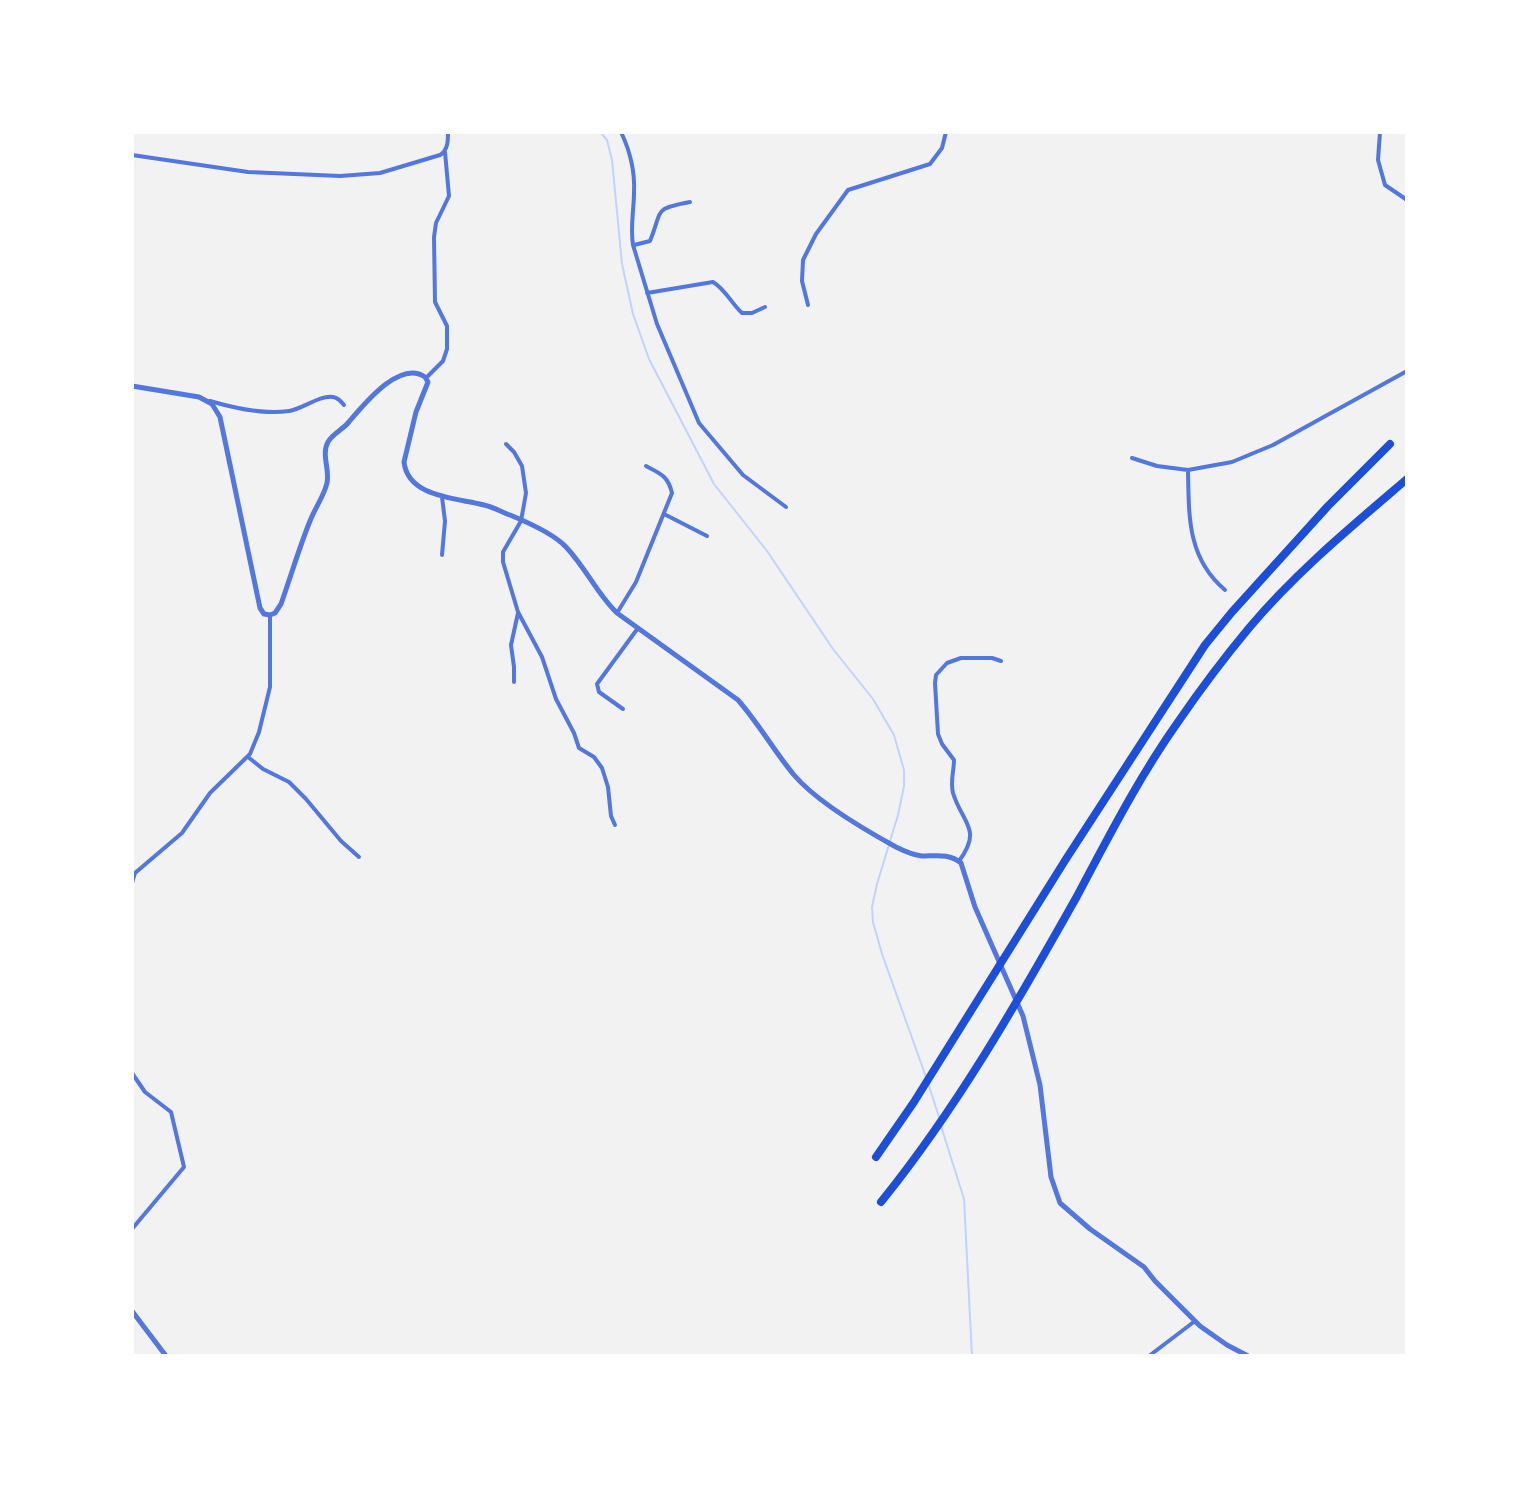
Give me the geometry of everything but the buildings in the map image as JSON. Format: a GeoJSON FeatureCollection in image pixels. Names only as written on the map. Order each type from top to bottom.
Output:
{"type":"FeatureCollection","features":[{"type":"Feature","properties":{"kind":"highway"},"geometry":{"type":"LineString","coordinates":[[876,1157],[1098,809],[1213,635],[1342,491],[1390,444]]}},
{"type":"Feature","properties":{"kind":"highway"},"geometry":{"type":"LineString","coordinates":[[881,1202],[960,1095],[1025,987],[1150,764],[1177,722],[1250,627],[1294,580],[1407,479]]}},
{"type":"Feature","properties":{"kind":"street"},"geometry":{"type":"LineString","coordinates":[[132,155],[248,172],[340,176],[380,173],[440,155],[447,146],[448,132]]}},
{"type":"Feature","properties":{"kind":"street"},"geometry":{"type":"LineString","coordinates":[[621,132],[629,152],[633,174],[631,233],[633,245],[661,335],[699,423],[743,475],[786,507]]}},
{"type":"Feature","properties":{"kind":"street"},"geometry":{"type":"LineString","coordinates":[[808,305],[802,281],[803,260],[816,234],[848,190],[927,166],[940,152],[946,132]]}},
{"type":"Feature","properties":{"kind":"street"},"geometry":{"type":"LineString","coordinates":[[1380,132],[1378,160],[1385,185],[1407,200]]}},
{"type":"Feature","properties":{"kind":"street"},"geometry":{"type":"LineString","coordinates":[[426,378],[443,361],[447,349],[447,326],[435,302],[434,237],[436,223],[449,195],[444,152]]}},
{"type":"Feature","properties":{"kind":"street"},"geometry":{"type":"LineString","coordinates":[[633,245],[650,241],[659,213],[663,208],[690,202]]}},
{"type":"Feature","properties":{"kind":"street"},"geometry":{"type":"LineString","coordinates":[[647,292],[713,282],[723,288],[734,306],[742,313],[752,313],[765,307]]}},
{"type":"Feature","properties":{"kind":"street"},"geometry":{"type":"LineString","coordinates":[[1132,459],[1157,466],[1188,470],[1219,466],[1259,452],[1407,371]]}},
{"type":"Feature","properties":{"kind":"street"},"geometry":{"type":"LineString","coordinates":[[207,400],[215,407],[220,417],[262,613],[270,615],[281,604],[309,523],[327,484],[325,449],[328,440],[344,427],[381,386],[408,374],[420,374],[428,382],[409,437],[404,465],[413,481],[430,493],[485,505],[546,533],[564,545],[577,560],[601,597],[617,613],[738,700],[752,716],[792,774],[804,786],[875,834],[909,853],[922,856],[946,856],[959,861],[965,870],[979,916],[1023,1016],[1040,1085],[1051,1177],[1057,1196],[1065,1208],[1083,1224],[1144,1267],[1195,1321],[1227,1345],[1248,1356]]}},
{"type":"Feature","properties":{"kind":"street"},"geometry":{"type":"LineString","coordinates":[[132,386],[196,396],[254,411],[276,412],[300,408],[325,397],[339,399],[344,405]]}},
{"type":"Feature","properties":{"kind":"street"},"geometry":{"type":"LineString","coordinates":[[506,444],[519,459],[525,475],[526,493],[521,521],[503,552],[518,612],[539,651],[554,694],[574,732],[579,748],[594,757],[602,768],[608,789],[611,816],[615,825]]}},
{"type":"Feature","properties":{"kind":"street"},"geometry":{"type":"LineString","coordinates":[[617,613],[636,582],[672,493],[670,482],[646,466]]}},
{"type":"Feature","properties":{"kind":"street"},"geometry":{"type":"LineString","coordinates":[[1188,470],[1190,518],[1196,549],[1206,571],[1225,590]]}},
{"type":"Feature","properties":{"kind":"street"},"geometry":{"type":"LineString","coordinates":[[442,497],[445,521],[442,555]]}},
{"type":"Feature","properties":{"kind":"street"},"geometry":{"type":"LineString","coordinates":[[664,514],[707,536]]}},
{"type":"Feature","properties":{"kind":"street"},"geometry":{"type":"LineString","coordinates":[[514,682],[511,645],[518,612]]}},
{"type":"Feature","properties":{"kind":"street"},"geometry":{"type":"LineString","coordinates":[[132,883],[135,873],[182,833],[210,793],[248,757],[259,732],[270,687],[270,615]]}},
{"type":"Feature","properties":{"kind":"street"},"geometry":{"type":"LineString","coordinates":[[623,709],[599,692],[597,684],[638,628]]}},
{"type":"Feature","properties":{"kind":"street"},"geometry":{"type":"LineString","coordinates":[[959,861],[968,846],[971,829],[952,789],[954,760],[942,744],[938,734],[935,679],[944,666],[957,659],[976,657],[1001,661]]}},
{"type":"Feature","properties":{"kind":"street"},"geometry":{"type":"LineString","coordinates":[[248,757],[263,770],[289,782],[341,842],[358,857]]}},
{"type":"Feature","properties":{"kind":"street"},"geometry":{"type":"LineString","coordinates":[[132,1073],[145,1092],[171,1112],[184,1167],[132,1229]]}},
{"type":"Feature","properties":{"kind":"street"},"geometry":{"type":"LineString","coordinates":[[132,1311],[166,1356]]}},
{"type":"Feature","properties":{"kind":"street"},"geometry":{"type":"LineString","coordinates":[[1149,1356],[1195,1321]]}},
{"type":"Feature","properties":{"kind":"waterway"},"geometry":{"type":"LineString","coordinates":[[600,132],[607,140],[612,160],[622,264],[633,314],[649,359],[714,484],[767,551],[833,649],[873,699],[894,735],[904,770],[904,786],[898,815],[877,884],[872,907],[873,922],[882,954],[926,1077]]}},
{"type":"Feature","properties":{"kind":"waterway"},"geometry":{"type":"LineString","coordinates":[[928,1083],[940,1120]]}},
{"type":"Feature","properties":{"kind":"waterway"},"geometry":{"type":"LineString","coordinates":[[941,1126],[964,1199],[972,1356]]}}]}
